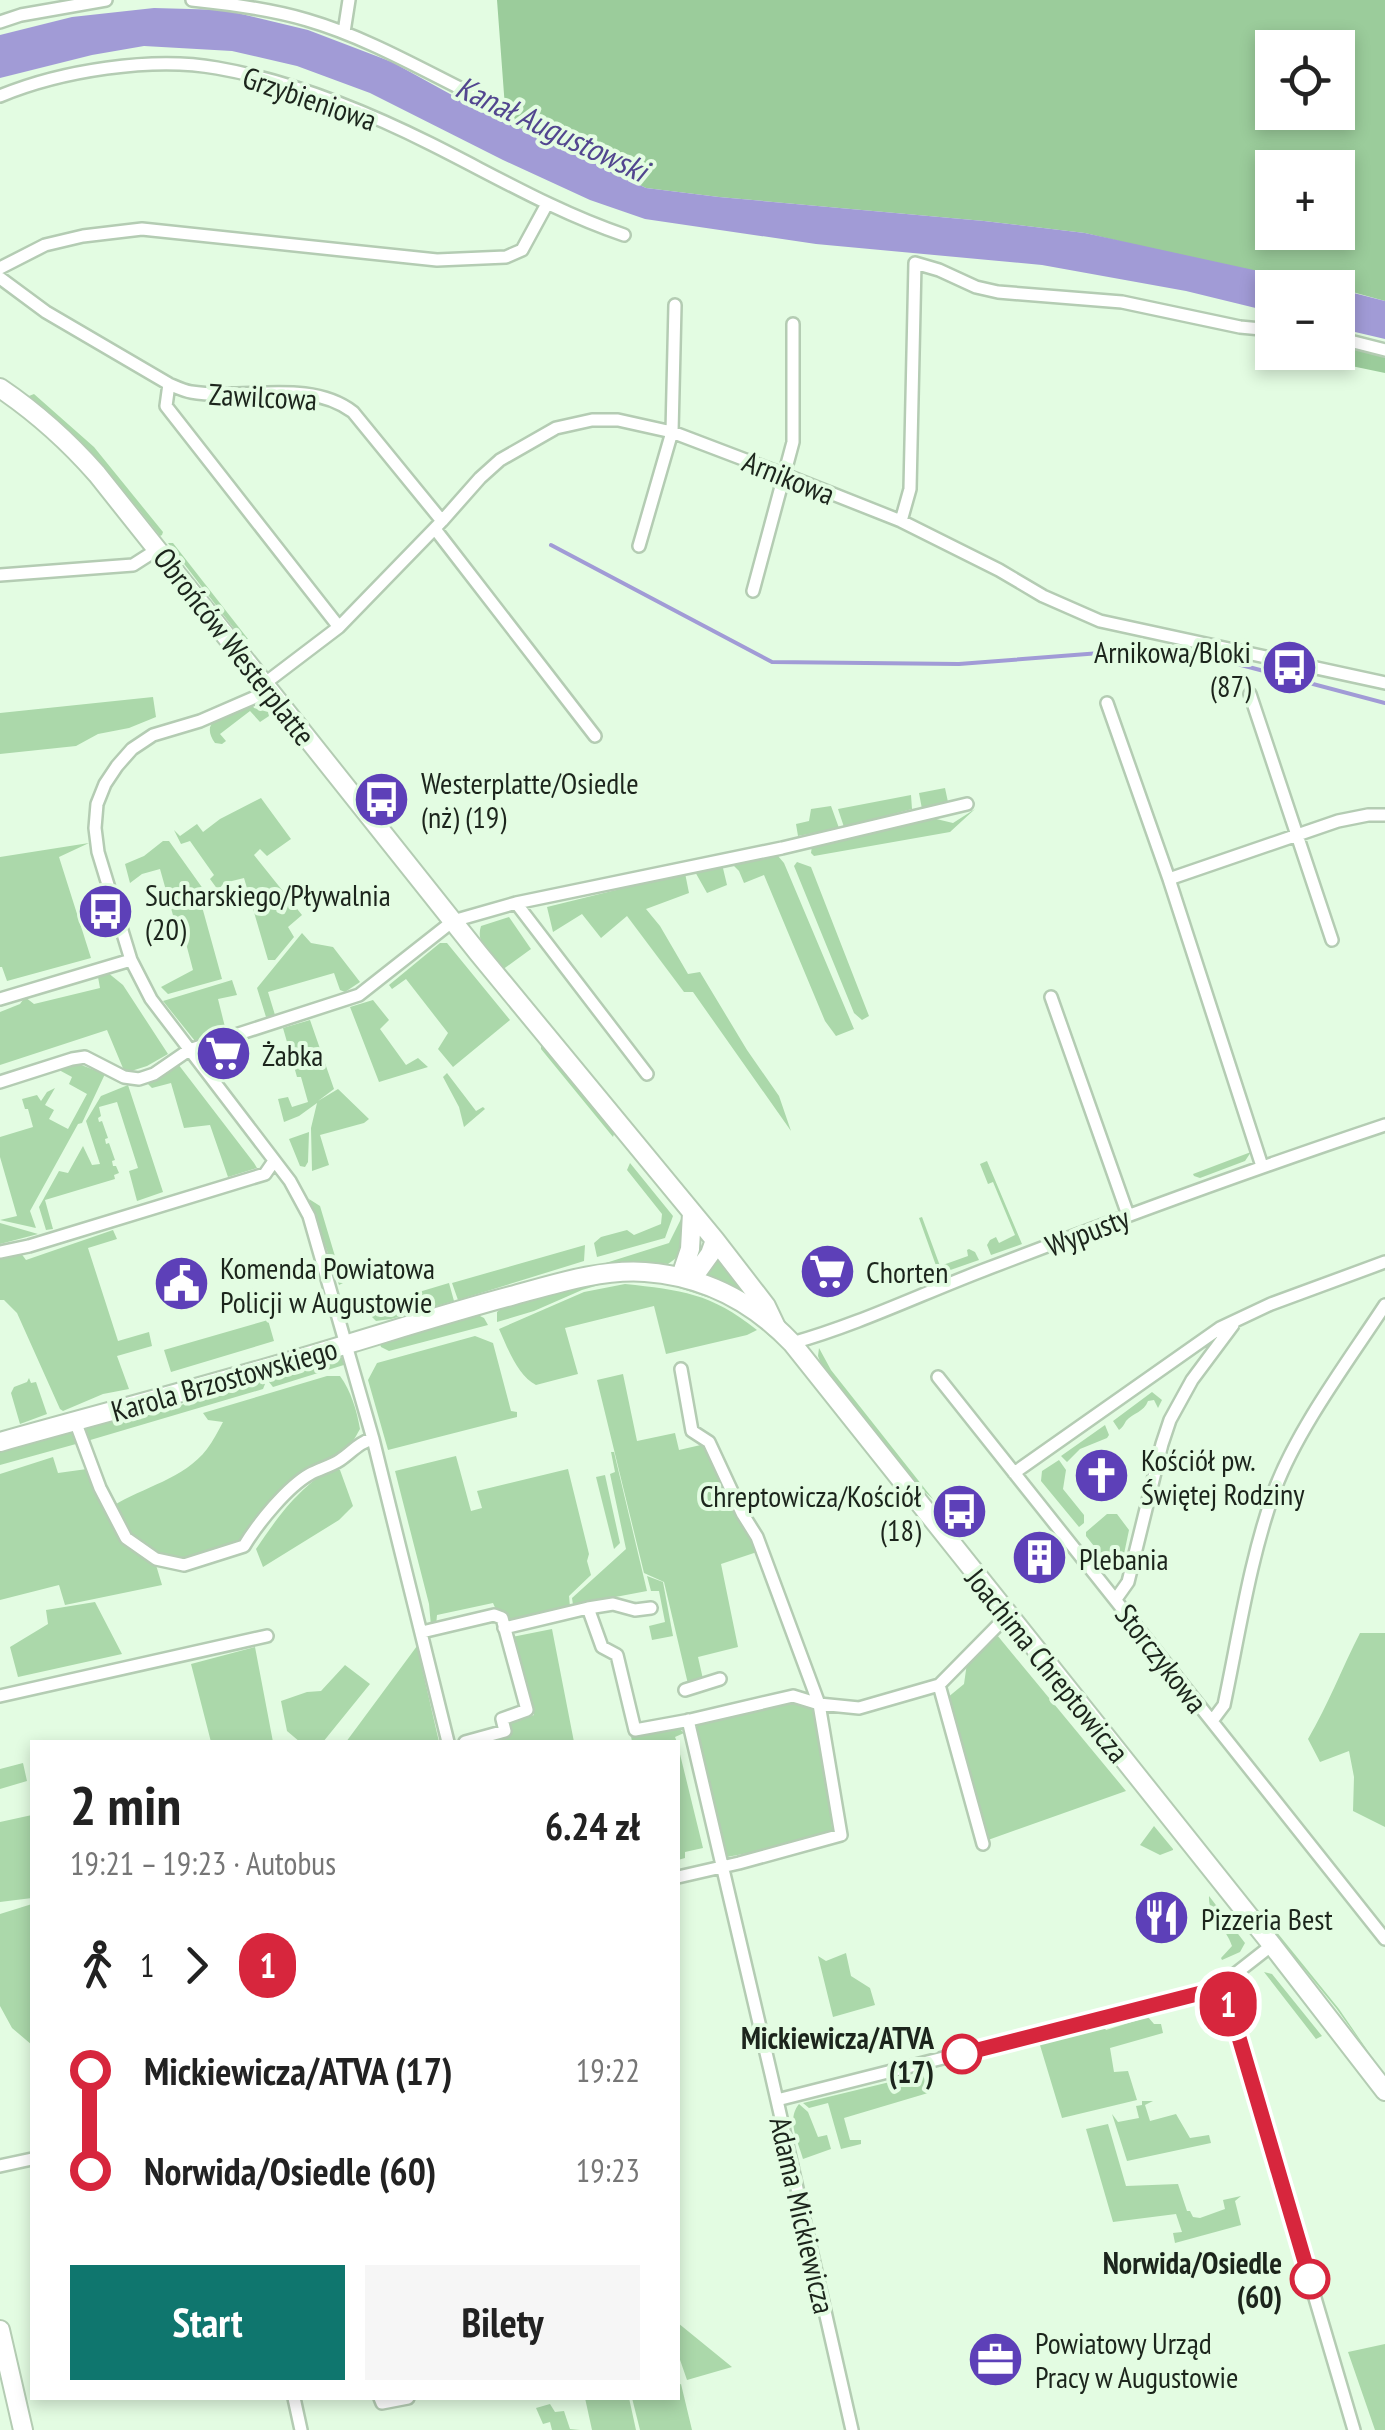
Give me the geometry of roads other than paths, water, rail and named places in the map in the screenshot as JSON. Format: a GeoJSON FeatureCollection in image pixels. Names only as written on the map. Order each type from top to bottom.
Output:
{"type":"FeatureCollection","features":[{"type":"Feature","properties":{"kind":"main road","name":"Obrońców Westerplatte"},"geometry":{"type":"LineString","coordinates":[[0,388],[70,443],[158,549],[551,1044],[714,1240],[766,1306],[776,1326]]}},
{"type":"Feature","properties":{"kind":"main road"},"geometry":{"type":"LineString","coordinates":[[687,1278],[692,1213]]}},
{"type":"Feature","properties":{"kind":"main road"},"geometry":{"type":"LineString","coordinates":[[687,1278],[710,1254],[714,1240]]}},
{"type":"Feature","properties":{"kind":"main road","name":"Karola Brzostowskiego"},"geometry":{"type":"LineString","coordinates":[[0,1442],[597,1274],[641,1272],[687,1278]]}},
{"type":"Feature","properties":{"kind":"main road","name":"Joachima Chreptowicza"},"geometry":{"type":"LineString","coordinates":[[687,1278],[742,1302],[792,1342],[1385,2091]]}},
{"type":"Feature","properties":{"kind":"main road"},"geometry":{"type":"LineString","coordinates":[[0,2330],[23,2430]]}},
{"type":"Feature","properties":{"kind":"street"},"geometry":{"type":"LineString","coordinates":[[0,22],[106,0]]}},
{"type":"Feature","properties":{"kind":"street"},"geometry":{"type":"LineString","coordinates":[[192,0],[305,19],[344,32],[484,100]]}},
{"type":"Feature","properties":{"kind":"street"},"geometry":{"type":"LineString","coordinates":[[344,32],[350,0]]}},
{"type":"Feature","properties":{"kind":"street","name":"Grzybieniowa"},"geometry":{"type":"LineString","coordinates":[[0,96],[30,83],[90,69],[160,65],[213,67],[290,84],[428,143],[547,204],[624,234]]}},
{"type":"Feature","properties":{"kind":"street"},"geometry":{"type":"LineString","coordinates":[[0,268],[44,244],[142,228],[438,260],[506,257],[522,250],[547,204]]}},
{"type":"Feature","properties":{"kind":"street"},"geometry":{"type":"LineString","coordinates":[[901,521],[910,489],[915,264],[939,270],[976,288],[1122,302],[1255,329]]}},
{"type":"Feature","properties":{"kind":"street","name":"Zawilcowa"},"geometry":{"type":"LineString","coordinates":[[0,278],[46,312],[169,384],[190,392],[323,396],[339,401],[353,412],[595,736]]}},
{"type":"Feature","properties":{"kind":"street"},"geometry":{"type":"LineString","coordinates":[[639,546],[672,432],[675,305]]}},
{"type":"Feature","properties":{"kind":"street"},"geometry":{"type":"LineString","coordinates":[[753,591],[794,442],[793,324]]}},
{"type":"Feature","properties":{"kind":"street"},"geometry":{"type":"LineString","coordinates":[[1355,342],[1385,350]]}},
{"type":"Feature","properties":{"kind":"street"},"geometry":{"type":"LineString","coordinates":[[169,384],[166,406],[339,627]]}},
{"type":"Feature","properties":{"kind":"street","name":"Arnikowa"},"geometry":{"type":"LineString","coordinates":[[448,1740],[373,1438],[310,1216],[274,1161],[151,999],[131,960],[98,852],[96,828],[105,784],[132,749],[154,735],[200,721],[267,688],[339,627],[500,460],[556,428],[592,420],[618,420],[672,432],[785,474],[901,521],[1100,621],[1385,683]]}},
{"type":"Feature","properties":{"kind":"street"},"geometry":{"type":"LineString","coordinates":[[0,575],[133,565],[158,549]]}},
{"type":"Feature","properties":{"kind":"street"},"geometry":{"type":"LineString","coordinates":[[1250,694],[1332,940]]}},
{"type":"Feature","properties":{"kind":"street"},"geometry":{"type":"LineString","coordinates":[[1107,702],[1169,878],[1262,1166]]}},
{"type":"Feature","properties":{"kind":"street"},"geometry":{"type":"LineString","coordinates":[[0,1082],[86,1057],[124,1078],[138,1079],[154,1074],[190,1050],[350,1000],[453,921],[516,903],[782,848],[968,804]]}},
{"type":"Feature","properties":{"kind":"street"},"geometry":{"type":"LineString","coordinates":[[1169,878],[1338,821],[1385,815]]}},
{"type":"Feature","properties":{"kind":"street"},"geometry":{"type":"LineString","coordinates":[[516,903],[647,1074]]}},
{"type":"Feature","properties":{"kind":"street"},"geometry":{"type":"LineString","coordinates":[[0,999],[131,960]]}},
{"type":"Feature","properties":{"kind":"street"},"geometry":{"type":"LineString","coordinates":[[1052,996],[1128,1216]]}},
{"type":"Feature","properties":{"kind":"street","name":"Wypusty"},"geometry":{"type":"LineString","coordinates":[[792,1342],[1262,1166],[1385,1125]]}},
{"type":"Feature","properties":{"kind":"street"},"geometry":{"type":"LineString","coordinates":[[0,1252],[265,1174],[274,1161]]}},
{"type":"Feature","properties":{"kind":"street"},"geometry":{"type":"LineString","coordinates":[[1014,1474],[1220,1328],[1270,1304],[1385,1262]]}},
{"type":"Feature","properties":{"kind":"street"},"geometry":{"type":"LineString","coordinates":[[1212,1721],[1224,1705],[1275,1490],[1324,1398],[1385,1305]]}},
{"type":"Feature","properties":{"kind":"street"},"geometry":{"type":"LineString","coordinates":[[1116,1600],[1128,1582],[1170,1420],[1236,1321]]}},
{"type":"Feature","properties":{"kind":"street"},"geometry":{"type":"LineString","coordinates":[[1177,1358],[1196,1376]]}},
{"type":"Feature","properties":{"kind":"street"},"geometry":{"type":"LineString","coordinates":[[680,1876],[841,1834],[820,1704],[757,1537],[709,1442],[692,1431],[681,1369]]}},
{"type":"Feature","properties":{"kind":"street","name":"Storczykowa"},"geometry":{"type":"LineString","coordinates":[[938,1377],[1385,1939]]}},
{"type":"Feature","properties":{"kind":"street"},"geometry":{"type":"LineString","coordinates":[[75,1421],[100,1488],[126,1538],[156,1559],[184,1565],[244,1546],[295,1484],[373,1438]]}},
{"type":"Feature","properties":{"kind":"street"},"geometry":{"type":"LineString","coordinates":[[504,1628],[612,1604],[635,1610],[651,1608]]}},
{"type":"Feature","properties":{"kind":"street"},"geometry":{"type":"LineString","coordinates":[[588,1608],[602,1647],[617,1655],[630,1731],[793,1696],[858,1708],[940,1684],[1008,1615]]}},
{"type":"Feature","properties":{"kind":"street"},"geometry":{"type":"LineString","coordinates":[[422,1632],[494,1616],[502,1618],[528,1710],[502,1719],[505,1731],[472,1740]]}},
{"type":"Feature","properties":{"kind":"street"},"geometry":{"type":"LineString","coordinates":[[0,1696],[267,1636]]}},
{"type":"Feature","properties":{"kind":"street"},"geometry":{"type":"LineString","coordinates":[[684,1690],[720,1679]]}},
{"type":"Feature","properties":{"kind":"street"},"geometry":{"type":"LineString","coordinates":[[940,1684],[982,1844]]}},
{"type":"Feature","properties":{"kind":"street"},"geometry":{"type":"LineString","coordinates":[[689,1716],[778,2100]]}},
{"type":"Feature","properties":{"kind":"street","name":"Adama Mickiewicza"},"geometry":{"type":"LineString","coordinates":[[852,2430],[778,2100],[1201,1993],[1221,1985],[1272,1945]]}},
{"type":"Feature","properties":{"kind":"street"},"geometry":{"type":"LineString","coordinates":[[1221,1985],[1354,2430]]}},
{"type":"Feature","properties":{"kind":"street"},"geometry":{"type":"LineString","coordinates":[[0,2166],[30,2159]]}},
{"type":"Feature","properties":{"kind":"street"},"geometry":{"type":"LineString","coordinates":[[294,2400],[301,2430]]}},
{"type":"Feature","properties":{"kind":"waterway"},"geometry":{"type":"LineString","coordinates":[[551,545],[772,662],[959,664],[1152,649],[1222,660],[1385,703]]}},
{"type":"Feature","properties":{"kind":"place","name":"Arnikowa/Bloki (87)"},"geometry":{"type":"Point","coordinates":[1290,668]}},
{"type":"Feature","properties":{"kind":"place","name":"Westerplatte/Osiedle (nż) (19)"},"geometry":{"type":"Point","coordinates":[382,799]}},
{"type":"Feature","properties":{"kind":"place","name":"Sucharskiego/Pływalnia (20)"},"geometry":{"type":"Point","coordinates":[106,911]}},
{"type":"Feature","properties":{"kind":"place","name":"Żabka"},"geometry":{"type":"Point","coordinates":[223,1054]}},
{"type":"Feature","properties":{"kind":"place","name":"Chorten"},"geometry":{"type":"Point","coordinates":[827,1271]}},
{"type":"Feature","properties":{"kind":"place","name":"Komenda Powiatowa Policji w Augustowie"},"geometry":{"type":"Point","coordinates":[181,1284]}},
{"type":"Feature","properties":{"kind":"place","name":"Kościół pw. Świętej Rodziny"},"geometry":{"type":"Point","coordinates":[1102,1476]}},
{"type":"Feature","properties":{"kind":"place","name":"Chreptowicza/Kościół (18)"},"geometry":{"type":"Point","coordinates":[960,1512]}},
{"type":"Feature","properties":{"kind":"place","name":"Plebania"},"geometry":{"type":"Point","coordinates":[1040,1558]}},
{"type":"Feature","properties":{"kind":"place","name":"Pizzeria Best"},"geometry":{"type":"Point","coordinates":[1162,1918]}},
{"type":"Feature","properties":{"kind":"place","name":"Mickiewicza/ATVA (17)"},"geometry":{"type":"Point","coordinates":[962,2054]}},
{"type":"Feature","properties":{"kind":"place","name":"Norwida/Osiedle (60)"},"geometry":{"type":"Point","coordinates":[1310,2279]}},
{"type":"Feature","properties":{"kind":"place","name":"Powiatowy Urząd Pracy w Augustowie"},"geometry":{"type":"Point","coordinates":[996,2359]}},
{"type":"Feature","properties":{"kind":"water label","name":"Kanał Augustowski"},"geometry":{"type":"Point","coordinates":[552,128]}}]}
